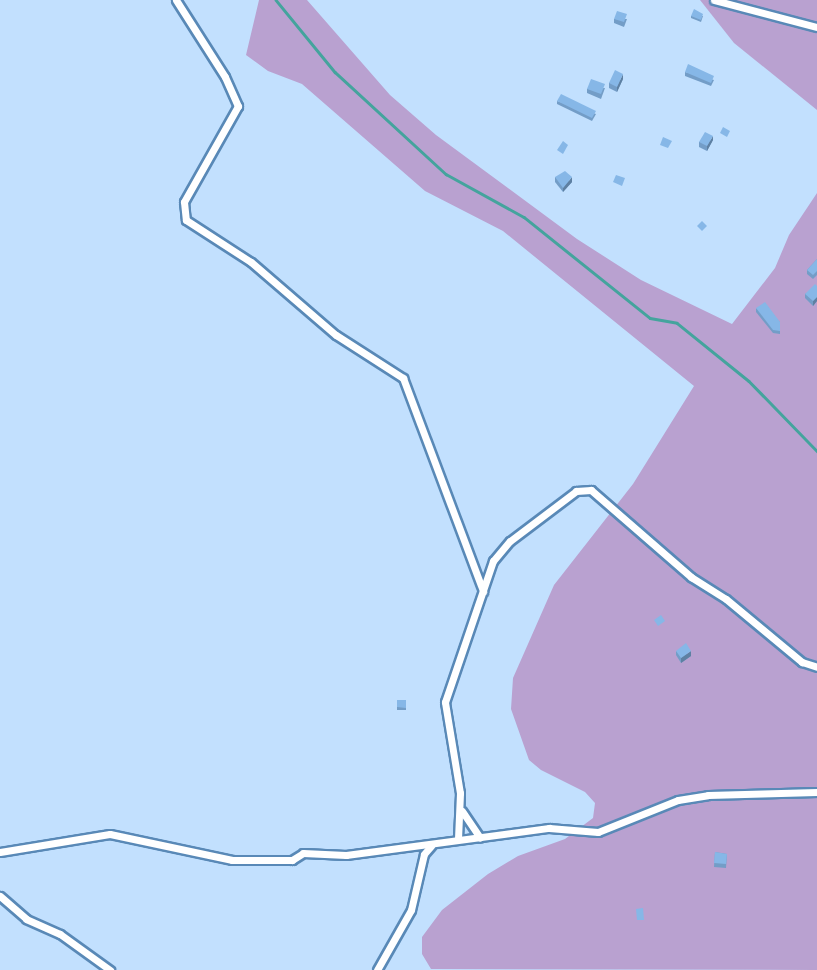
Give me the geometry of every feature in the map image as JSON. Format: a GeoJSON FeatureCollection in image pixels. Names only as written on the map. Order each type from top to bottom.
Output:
{"type":"FeatureCollection","features":[{"type":"Feature","properties":{"kind":"street"},"geometry":{"type":"LineString","coordinates":[[176,0],[225,76],[237,106],[184,202],[186,220],[251,262],[336,335],[403,377],[483,591]]}},
{"type":"Feature","properties":{"kind":"street"},"geometry":{"type":"LineString","coordinates":[[714,0],[817,27]]}},
{"type":"Feature","properties":{"kind":"street"},"geometry":{"type":"LineString","coordinates":[[458,839],[462,810],[445,702],[493,561],[510,541],[576,491],[590,490],[691,578],[726,599],[802,662],[817,667]]}},
{"type":"Feature","properties":{"kind":"street"},"geometry":{"type":"LineString","coordinates":[[0,852],[110,834],[232,860],[292,860],[303,853],[346,855],[550,828],[598,832],[664,804],[708,795],[817,792]]}},
{"type":"Feature","properties":{"kind":"street"},"geometry":{"type":"LineString","coordinates":[[462,810],[480,838]]}},
{"type":"Feature","properties":{"kind":"street"},"geometry":{"type":"LineString","coordinates":[[377,970],[411,910],[424,854],[432,845]]}},
{"type":"Feature","properties":{"kind":"street"},"geometry":{"type":"LineString","coordinates":[[0,896],[26,919],[60,934],[110,970]]}},
{"type":"Feature","properties":{"kind":"shaded area"},"geometry":{"type":"Polygon","coordinates":[[[259,0],[307,0],[390,95],[436,135],[577,239],[641,280],[732,324],[775,268],[789,235],[817,193],[817,970],[431,969],[422,954],[422,937],[442,910],[488,874],[518,856],[565,839],[593,818],[595,803],[585,792],[541,770],[529,760],[511,709],[513,678],[554,585],[633,484],[694,386],[503,231],[425,191],[302,84],[268,71],[246,55],[259,0]]]}},
{"type":"Feature","properties":{"kind":"shaded area"},"geometry":{"type":"Polygon","coordinates":[[[700,0],[817,0],[817,110],[734,43],[700,0]]]}},
{"type":"Feature","properties":{"kind":"building"},"geometry":{"type":"Polygon","coordinates":[[[694,9],[703,14],[701,20],[691,16],[694,9]]]}},
{"type":"Feature","properties":{"kind":"building"},"geometry":{"type":"Polygon","coordinates":[[[617,11],[627,14],[624,22],[614,19],[617,11]]]}},
{"type":"Feature","properties":{"kind":"building"},"geometry":{"type":"Polygon","coordinates":[[[688,64],[714,76],[711,83],[685,72],[688,64]]]}},
{"type":"Feature","properties":{"kind":"building"},"geometry":{"type":"Polygon","coordinates":[[[615,70],[623,74],[617,87],[609,83],[615,70]]]}},
{"type":"Feature","properties":{"kind":"building"},"geometry":{"type":"Polygon","coordinates":[[[591,79],[605,84],[601,94],[587,89],[591,79]]]}},
{"type":"Feature","properties":{"kind":"building"},"geometry":{"type":"Polygon","coordinates":[[[561,94],[596,111],[592,118],[557,101],[561,94]]]}},
{"type":"Feature","properties":{"kind":"building"},"geometry":{"type":"Polygon","coordinates":[[[723,127],[730,131],[727,137],[720,133],[723,127]]]}},
{"type":"Feature","properties":{"kind":"building"},"geometry":{"type":"Polygon","coordinates":[[[705,132],[713,136],[707,146],[699,142],[705,132]]]}},
{"type":"Feature","properties":{"kind":"building"},"geometry":{"type":"Polygon","coordinates":[[[663,137],[672,141],[668,148],[660,145],[663,137]]]}},
{"type":"Feature","properties":{"kind":"building"},"geometry":{"type":"Polygon","coordinates":[[[563,141],[568,145],[563,154],[557,150],[563,141]]]}},
{"type":"Feature","properties":{"kind":"building"},"geometry":{"type":"Polygon","coordinates":[[[565,171],[572,177],[563,188],[555,177],[565,171]]]}},
{"type":"Feature","properties":{"kind":"building"},"geometry":{"type":"Polygon","coordinates":[[[616,175],[625,178],[622,186],[613,182],[616,175]]]}},
{"type":"Feature","properties":{"kind":"building"},"geometry":{"type":"Polygon","coordinates":[[[702,221],[707,226],[702,231],[697,226],[702,221]]]}},
{"type":"Feature","properties":{"kind":"building"},"geometry":{"type":"Polygon","coordinates":[[[817,259],[817,271],[813,275],[807,270],[817,259]]]}},
{"type":"Feature","properties":{"kind":"building"},"geometry":{"type":"Polygon","coordinates":[[[815,284],[817,297],[813,301],[805,294],[815,284]]]}},
{"type":"Feature","properties":{"kind":"building"},"geometry":{"type":"Polygon","coordinates":[[[765,302],[780,322],[780,331],[773,330],[756,308],[765,302]]]}},
{"type":"Feature","properties":{"kind":"building"},"geometry":{"type":"Polygon","coordinates":[[[661,615],[665,621],[658,626],[654,620],[661,615]]]}},
{"type":"Feature","properties":{"kind":"building"},"geometry":{"type":"Polygon","coordinates":[[[686,643],[691,651],[681,658],[676,651],[686,643]]]}},
{"type":"Feature","properties":{"kind":"building"},"geometry":{"type":"Polygon","coordinates":[[[397,700],[406,700],[406,708],[397,707],[397,700]]]}},
{"type":"Feature","properties":{"kind":"building"},"geometry":{"type":"Polygon","coordinates":[[[715,852],[727,854],[726,864],[714,863],[715,852]]]}},
{"type":"Feature","properties":{"kind":"building"},"geometry":{"type":"Polygon","coordinates":[[[643,908],[644,920],[637,920],[636,909],[643,908]]]}},
{"type":"Feature","properties":{"kind":"waterway"},"geometry":{"type":"LineString","coordinates":[[276,0],[335,72],[446,174],[524,217],[650,318],[677,323],[749,381],[817,451]]}}]}
